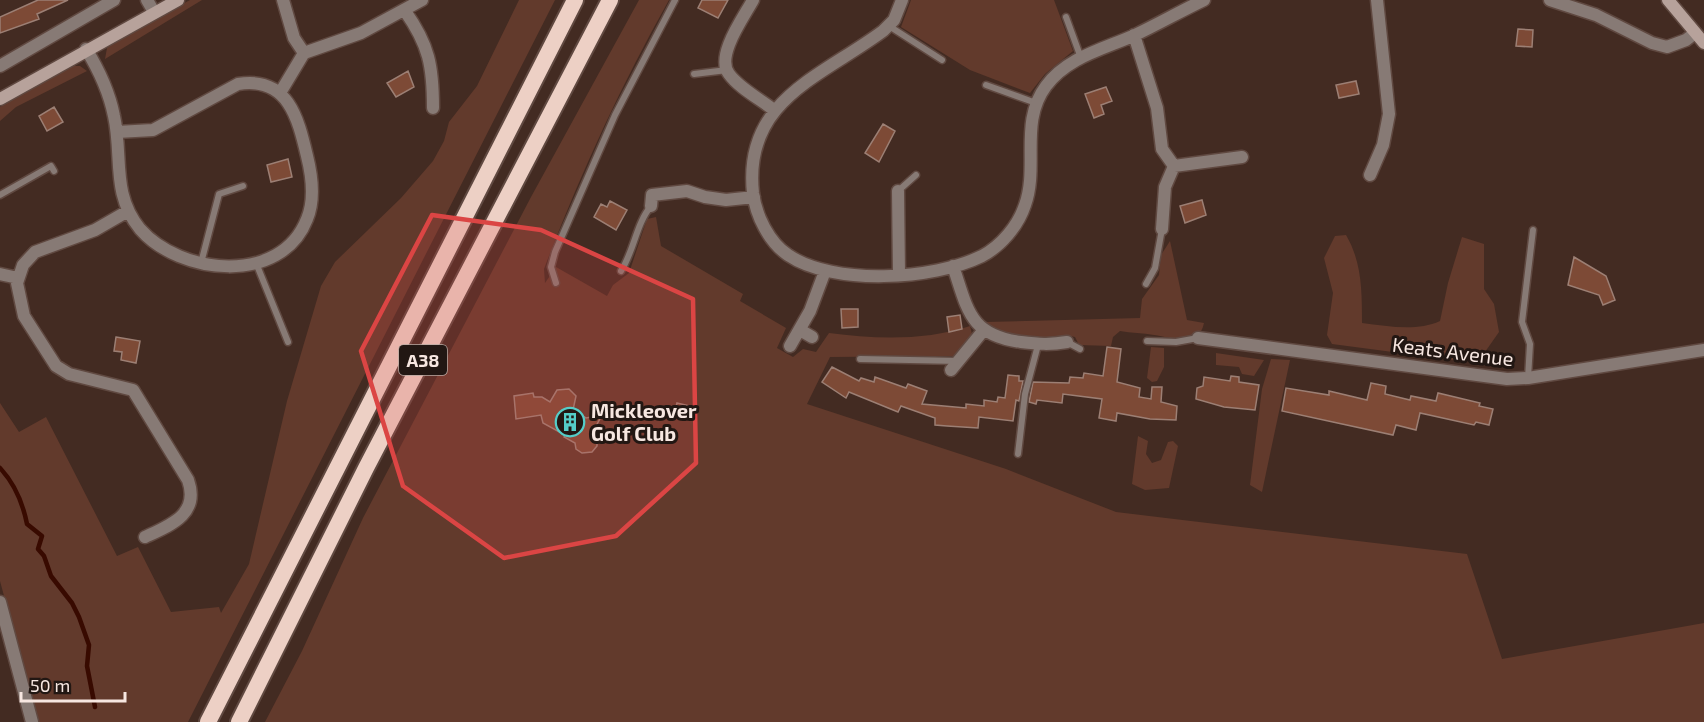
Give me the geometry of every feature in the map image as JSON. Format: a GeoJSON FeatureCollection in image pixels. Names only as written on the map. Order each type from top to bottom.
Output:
{"type":"FeatureCollection","features":[{"type":"Feature","properties":{"kind":"highway","name":"A38"},"geometry":{"type":"LineString","coordinates":[[208,722],[575,0]]}},
{"type":"Feature","properties":{"kind":"highway","name":"A38"},"geometry":{"type":"LineString","coordinates":[[239,722],[372,458],[610,0]]}},
{"type":"Feature","properties":{"kind":"main road"},"geometry":{"type":"LineString","coordinates":[[0,99],[86,49],[178,0]]}},
{"type":"Feature","properties":{"kind":"main road"},"geometry":{"type":"LineString","coordinates":[[1668,0],[1704,43]]}},
{"type":"Feature","properties":{"kind":"street"},"geometry":{"type":"LineString","coordinates":[[0,66],[114,0]]}},
{"type":"Feature","properties":{"kind":"street"},"geometry":{"type":"LineString","coordinates":[[147,0],[154,12]]}},
{"type":"Feature","properties":{"kind":"street"},"geometry":{"type":"LineString","coordinates":[[283,0],[294,38],[304,53]]}},
{"type":"Feature","properties":{"kind":"street"},"geometry":{"type":"LineString","coordinates":[[280,93],[304,53],[362,33],[422,0]]}},
{"type":"Feature","properties":{"kind":"street"},"geometry":{"type":"LineString","coordinates":[[902,0],[889,26],[795,90],[774,110],[756,144],[752,169],[758,216],[784,252],[825,271],[843,275],[899,274],[953,266],[990,251],[1005,238],[1017,222],[1025,205],[1030,185],[1030,127],[1036,103],[1047,85],[1062,69],[1081,58],[1134,35],[1204,0]]}},
{"type":"Feature","properties":{"kind":"street"},"geometry":{"type":"LineString","coordinates":[[1370,175],[1383,145],[1389,114],[1377,0]]}},
{"type":"Feature","properties":{"kind":"street"},"geometry":{"type":"LineString","coordinates":[[1550,0],[1596,15],[1652,43],[1667,47],[1686,40],[1695,33]]}},
{"type":"Feature","properties":{"kind":"street"},"geometry":{"type":"LineString","coordinates":[[755,4],[727,50],[725,59],[727,70],[774,110]]}},
{"type":"Feature","properties":{"kind":"street"},"geometry":{"type":"LineString","coordinates":[[405,10],[423,36],[429,51],[433,108]]}},
{"type":"Feature","properties":{"kind":"street"},"geometry":{"type":"LineString","coordinates":[[1134,35],[1157,108],[1162,149],[1174,166]]}},
{"type":"Feature","properties":{"kind":"street"},"geometry":{"type":"LineString","coordinates":[[86,49],[99,70],[111,100],[117,132],[119,184],[128,211],[138,227],[153,240],[177,255],[201,264],[223,267],[256,263],[280,251],[296,238],[305,225],[310,208],[310,170],[294,111],[280,93],[254,82],[238,84],[153,130],[117,132]]}},
{"type":"Feature","properties":{"kind":"street"},"geometry":{"type":"LineString","coordinates":[[1174,166],[1242,157]]}},
{"type":"Feature","properties":{"kind":"street"},"geometry":{"type":"LineString","coordinates":[[1162,230],[1165,187],[1174,166]]}},
{"type":"Feature","properties":{"kind":"street"},"geometry":{"type":"LineString","coordinates":[[651,206],[652,195],[679,191],[726,200],[754,197]]}},
{"type":"Feature","properties":{"kind":"street"},"geometry":{"type":"LineString","coordinates":[[898,191],[899,274]]}},
{"type":"Feature","properties":{"kind":"street"},"geometry":{"type":"LineString","coordinates":[[128,211],[94,230],[35,252],[23,266],[18,278],[20,306],[49,358],[69,374],[133,390],[188,480],[191,494],[187,511],[177,522],[145,537]]}},
{"type":"Feature","properties":{"kind":"street"},"geometry":{"type":"LineString","coordinates":[[953,266],[966,307],[983,331],[1001,339],[1038,345],[1067,342]]}},
{"type":"Feature","properties":{"kind":"street"},"geometry":{"type":"LineString","coordinates":[[790,346],[800,330],[825,271]]}},
{"type":"Feature","properties":{"kind":"street"},"geometry":{"type":"LineString","coordinates":[[0,274],[18,278]]}},
{"type":"Feature","properties":{"kind":"street"},"geometry":{"type":"LineString","coordinates":[[800,330],[812,337]]}},
{"type":"Feature","properties":{"kind":"street"},"geometry":{"type":"LineString","coordinates":[[956,366],[983,331]]}},
{"type":"Feature","properties":{"kind":"street","name":"Keats Avenue"},"geometry":{"type":"LineString","coordinates":[[1198,338],[1507,379],[1528,378],[1704,350]]}},
{"type":"Feature","properties":{"kind":"street"},"geometry":{"type":"LineString","coordinates":[[0,602],[32,722]]}},
{"type":"Feature","properties":{"kind":"lane"},"geometry":{"type":"LineString","coordinates":[[556,283],[551,267],[555,252],[615,115],[675,0]]}},
{"type":"Feature","properties":{"kind":"lane"},"geometry":{"type":"LineString","coordinates":[[1066,17],[1081,58]]}},
{"type":"Feature","properties":{"kind":"lane"},"geometry":{"type":"LineString","coordinates":[[889,26],[942,60]]}},
{"type":"Feature","properties":{"kind":"lane"},"geometry":{"type":"LineString","coordinates":[[694,74],[727,70]]}},
{"type":"Feature","properties":{"kind":"lane"},"geometry":{"type":"LineString","coordinates":[[987,85],[1036,103]]}},
{"type":"Feature","properties":{"kind":"lane"},"geometry":{"type":"LineString","coordinates":[[0,195],[51,166],[54,171]]}},
{"type":"Feature","properties":{"kind":"lane"},"geometry":{"type":"LineString","coordinates":[[898,191],[916,175]]}},
{"type":"Feature","properties":{"kind":"lane"},"geometry":{"type":"LineString","coordinates":[[201,264],[219,194],[243,186]]}},
{"type":"Feature","properties":{"kind":"lane"},"geometry":{"type":"LineString","coordinates":[[621,271],[628,260],[645,214],[651,206]]}},
{"type":"Feature","properties":{"kind":"lane"},"geometry":{"type":"LineString","coordinates":[[1146,284],[1155,268],[1162,230]]}},
{"type":"Feature","properties":{"kind":"lane"},"geometry":{"type":"LineString","coordinates":[[1528,378],[1530,344],[1522,322],[1533,230]]}},
{"type":"Feature","properties":{"kind":"lane"},"geometry":{"type":"LineString","coordinates":[[256,263],[288,342]]}},
{"type":"Feature","properties":{"kind":"lane"},"geometry":{"type":"LineString","coordinates":[[1147,340],[1176,342],[1198,338]]}},
{"type":"Feature","properties":{"kind":"lane"},"geometry":{"type":"LineString","coordinates":[[1067,342],[1080,349]]}},
{"type":"Feature","properties":{"kind":"lane"},"geometry":{"type":"LineString","coordinates":[[1018,454],[1025,394],[1038,345]]}},
{"type":"Feature","properties":{"kind":"lane"},"geometry":{"type":"LineString","coordinates":[[860,359],[956,366]]}},
{"type":"Feature","properties":{"kind":"highlighted area"},"geometry":{"type":"Polygon","coordinates":[[[432,215],[541,230],[693,299],[696,463],[616,536],[504,558],[403,486],[361,351],[432,215]]]}},
{"type":"Feature","properties":{"kind":"shaded area"},"geometry":{"type":"Polygon","coordinates":[[[190,0],[202,0],[105,59],[107,48],[117,39],[190,0]]]}},
{"type":"Feature","properties":{"kind":"shaded area"},"geometry":{"type":"Polygon","coordinates":[[[519,0],[555,0],[188,722],[38,722],[0,581],[0,403],[19,432],[46,417],[117,556],[138,547],[171,612],[219,607],[221,613],[249,564],[287,401],[321,286],[335,262],[401,198],[433,161],[444,141],[449,122],[477,86],[519,0]]]}},
{"type":"Feature","properties":{"kind":"shaded area"},"geometry":{"type":"Polygon","coordinates":[[[639,0],[669,0],[617,99],[571,200],[544,269],[545,283],[556,267],[607,296],[613,285],[629,273],[647,219],[656,217],[661,246],[743,294],[740,301],[786,328],[777,348],[793,357],[803,349],[816,352],[829,333],[864,337],[900,337],[935,334],[970,326],[972,334],[970,338],[953,356],[830,357],[807,404],[1006,469],[1116,512],[1467,554],[1502,659],[1704,623],[1704,722],[265,722],[302,651],[363,518],[531,197],[639,0]]]}},
{"type":"Feature","properties":{"kind":"shaded area"},"geometry":{"type":"Polygon","coordinates":[[[911,0],[1054,0],[1073,51],[1045,74],[1030,93],[970,70],[901,27],[911,0]]]}},
{"type":"Feature","properties":{"kind":"shaded area"},"geometry":{"type":"Polygon","coordinates":[[[70,66],[80,66],[87,71],[16,107],[0,121],[0,107],[70,66]]]}},
{"type":"Feature","properties":{"kind":"shaded area"},"geometry":{"type":"Polygon","coordinates":[[[1346,235],[1358,267],[1362,323],[1402,327],[1421,326],[1440,321],[1448,283],[1462,237],[1484,244],[1484,289],[1494,304],[1499,332],[1485,352],[1461,361],[1332,344],[1327,335],[1333,293],[1324,258],[1335,236],[1346,235]]]}},
{"type":"Feature","properties":{"kind":"shaded area"},"geometry":{"type":"Polygon","coordinates":[[[1170,241],[1187,320],[1204,323],[1197,336],[1191,339],[1120,331],[1113,337],[1111,346],[1079,345],[1075,337],[1025,338],[1003,333],[985,322],[1140,318],[1142,299],[1159,275],[1161,255],[1170,241]]]}},
{"type":"Feature","properties":{"kind":"shaded area"},"geometry":{"type":"Polygon","coordinates":[[[1151,347],[1164,348],[1164,367],[1157,381],[1152,382],[1147,378],[1151,347]]]}},
{"type":"Feature","properties":{"kind":"shaded area"},"geometry":{"type":"Polygon","coordinates":[[[1216,353],[1264,360],[1254,376],[1242,374],[1239,367],[1216,365],[1216,353]]]}},
{"type":"Feature","properties":{"kind":"shaded area"},"geometry":{"type":"Polygon","coordinates":[[[1271,359],[1290,360],[1262,492],[1250,485],[1262,389],[1271,359]]]}},
{"type":"Feature","properties":{"kind":"shaded area"},"geometry":{"type":"Polygon","coordinates":[[[1138,436],[1148,441],[1146,454],[1152,463],[1161,460],[1168,442],[1173,441],[1178,446],[1169,488],[1145,490],[1132,484],[1138,436]]]}},
{"type":"Feature","properties":{"kind":"building"},"geometry":{"type":"Polygon","coordinates":[[[38,0],[68,0],[37,14],[39,19],[0,33],[0,17],[38,0]]]}},
{"type":"Feature","properties":{"kind":"building"},"geometry":{"type":"Polygon","coordinates":[[[702,0],[728,0],[718,18],[698,8],[702,0]]]}},
{"type":"Feature","properties":{"kind":"building"},"geometry":{"type":"Polygon","coordinates":[[[1518,29],[1533,30],[1532,47],[1516,46],[1518,29]]]}},
{"type":"Feature","properties":{"kind":"building"},"geometry":{"type":"Polygon","coordinates":[[[408,71],[414,87],[396,97],[387,83],[408,71]]]}},
{"type":"Feature","properties":{"kind":"building"},"geometry":{"type":"Polygon","coordinates":[[[1356,81],[1359,94],[1339,98],[1336,85],[1356,81]]]}},
{"type":"Feature","properties":{"kind":"building"},"geometry":{"type":"Polygon","coordinates":[[[1106,87],[1112,101],[1101,105],[1104,114],[1094,118],[1085,94],[1106,87]]]}},
{"type":"Feature","properties":{"kind":"building"},"geometry":{"type":"Polygon","coordinates":[[[54,107],[63,122],[47,131],[39,116],[54,107]]]}},
{"type":"Feature","properties":{"kind":"building"},"geometry":{"type":"Polygon","coordinates":[[[883,124],[895,131],[879,162],[865,153],[883,124]]]}},
{"type":"Feature","properties":{"kind":"building"},"geometry":{"type":"Polygon","coordinates":[[[288,159],[292,177],[271,182],[267,165],[288,159]]]}},
{"type":"Feature","properties":{"kind":"building"},"geometry":{"type":"Polygon","coordinates":[[[1202,200],[1206,215],[1185,223],[1180,206],[1202,200]]]}},
{"type":"Feature","properties":{"kind":"building"},"geometry":{"type":"Polygon","coordinates":[[[610,201],[627,210],[616,230],[594,217],[601,204],[607,207],[610,201]]]}},
{"type":"Feature","properties":{"kind":"building"},"geometry":{"type":"Polygon","coordinates":[[[1574,257],[1606,276],[1615,300],[1603,305],[1599,295],[1568,285],[1574,257]]]}},
{"type":"Feature","properties":{"kind":"building"},"geometry":{"type":"Polygon","coordinates":[[[841,309],[858,309],[858,327],[842,328],[841,309]]]}},
{"type":"Feature","properties":{"kind":"building"},"geometry":{"type":"Polygon","coordinates":[[[960,315],[962,329],[949,332],[947,317],[960,315]]]}},
{"type":"Feature","properties":{"kind":"building"},"geometry":{"type":"Polygon","coordinates":[[[116,337],[140,341],[136,363],[121,360],[122,352],[114,351],[116,337]]]}},
{"type":"Feature","properties":{"kind":"building"},"geometry":{"type":"Polygon","coordinates":[[[1107,347],[1121,349],[1117,382],[1140,388],[1139,397],[1151,399],[1152,387],[1162,387],[1161,402],[1177,406],[1176,420],[1150,419],[1117,413],[1116,421],[1099,418],[1102,399],[1063,394],[1062,403],[1037,400],[1036,404],[1029,402],[1033,382],[1069,383],[1070,377],[1083,378],[1084,373],[1103,376],[1107,347]]]}},
{"type":"Feature","properties":{"kind":"building"},"geometry":{"type":"Polygon","coordinates":[[[832,367],[859,381],[861,378],[874,382],[875,377],[906,388],[908,384],[927,391],[922,404],[966,408],[966,404],[984,406],[984,400],[997,402],[998,397],[1005,398],[1008,375],[1019,376],[1019,381],[1023,381],[1019,401],[1016,400],[1013,421],[979,417],[978,428],[947,426],[935,425],[935,418],[901,406],[898,412],[849,392],[846,398],[822,382],[832,367]]]}},
{"type":"Feature","properties":{"kind":"building"},"geometry":{"type":"Polygon","coordinates":[[[1231,376],[1239,377],[1239,382],[1259,385],[1255,410],[1224,407],[1196,399],[1197,388],[1203,386],[1204,377],[1230,381],[1231,376]]]}},
{"type":"Feature","properties":{"kind":"building"},"geometry":{"type":"Polygon","coordinates":[[[1371,383],[1386,386],[1385,394],[1410,400],[1411,396],[1436,401],[1438,393],[1480,403],[1479,406],[1493,409],[1489,425],[1476,422],[1474,425],[1420,413],[1416,430],[1396,425],[1393,435],[1282,411],[1286,388],[1329,395],[1329,391],[1367,400],[1371,383]]]}},
{"type":"Feature","properties":{"kind":"building","name":"Mickleover Golf Club"},"geometry":{"type":"Polygon","coordinates":[[[569,389],[576,396],[573,410],[586,418],[602,415],[595,428],[602,431],[597,437],[597,446],[592,452],[582,453],[576,449],[575,443],[564,437],[565,435],[543,423],[541,415],[516,419],[514,396],[533,393],[534,397],[542,397],[550,402],[557,390],[569,389]]]}},
{"type":"Feature","properties":{"kind":"building"},"geometry":{"type":"Polygon","coordinates":[[[677,403],[694,407],[690,419],[674,415],[677,403]]]}},
{"type":"Feature","properties":{"kind":"waterway"},"geometry":{"type":"LineString","coordinates":[[0,468],[10,480],[17,494],[27,524],[42,536],[38,549],[44,556],[51,576],[72,603],[79,617],[89,645],[87,666],[95,707]]}},
{"type":"Feature","properties":{"kind":"place","name":"Mickleover Golf Club"},"geometry":{"type":"Point","coordinates":[570,422]}}]}
